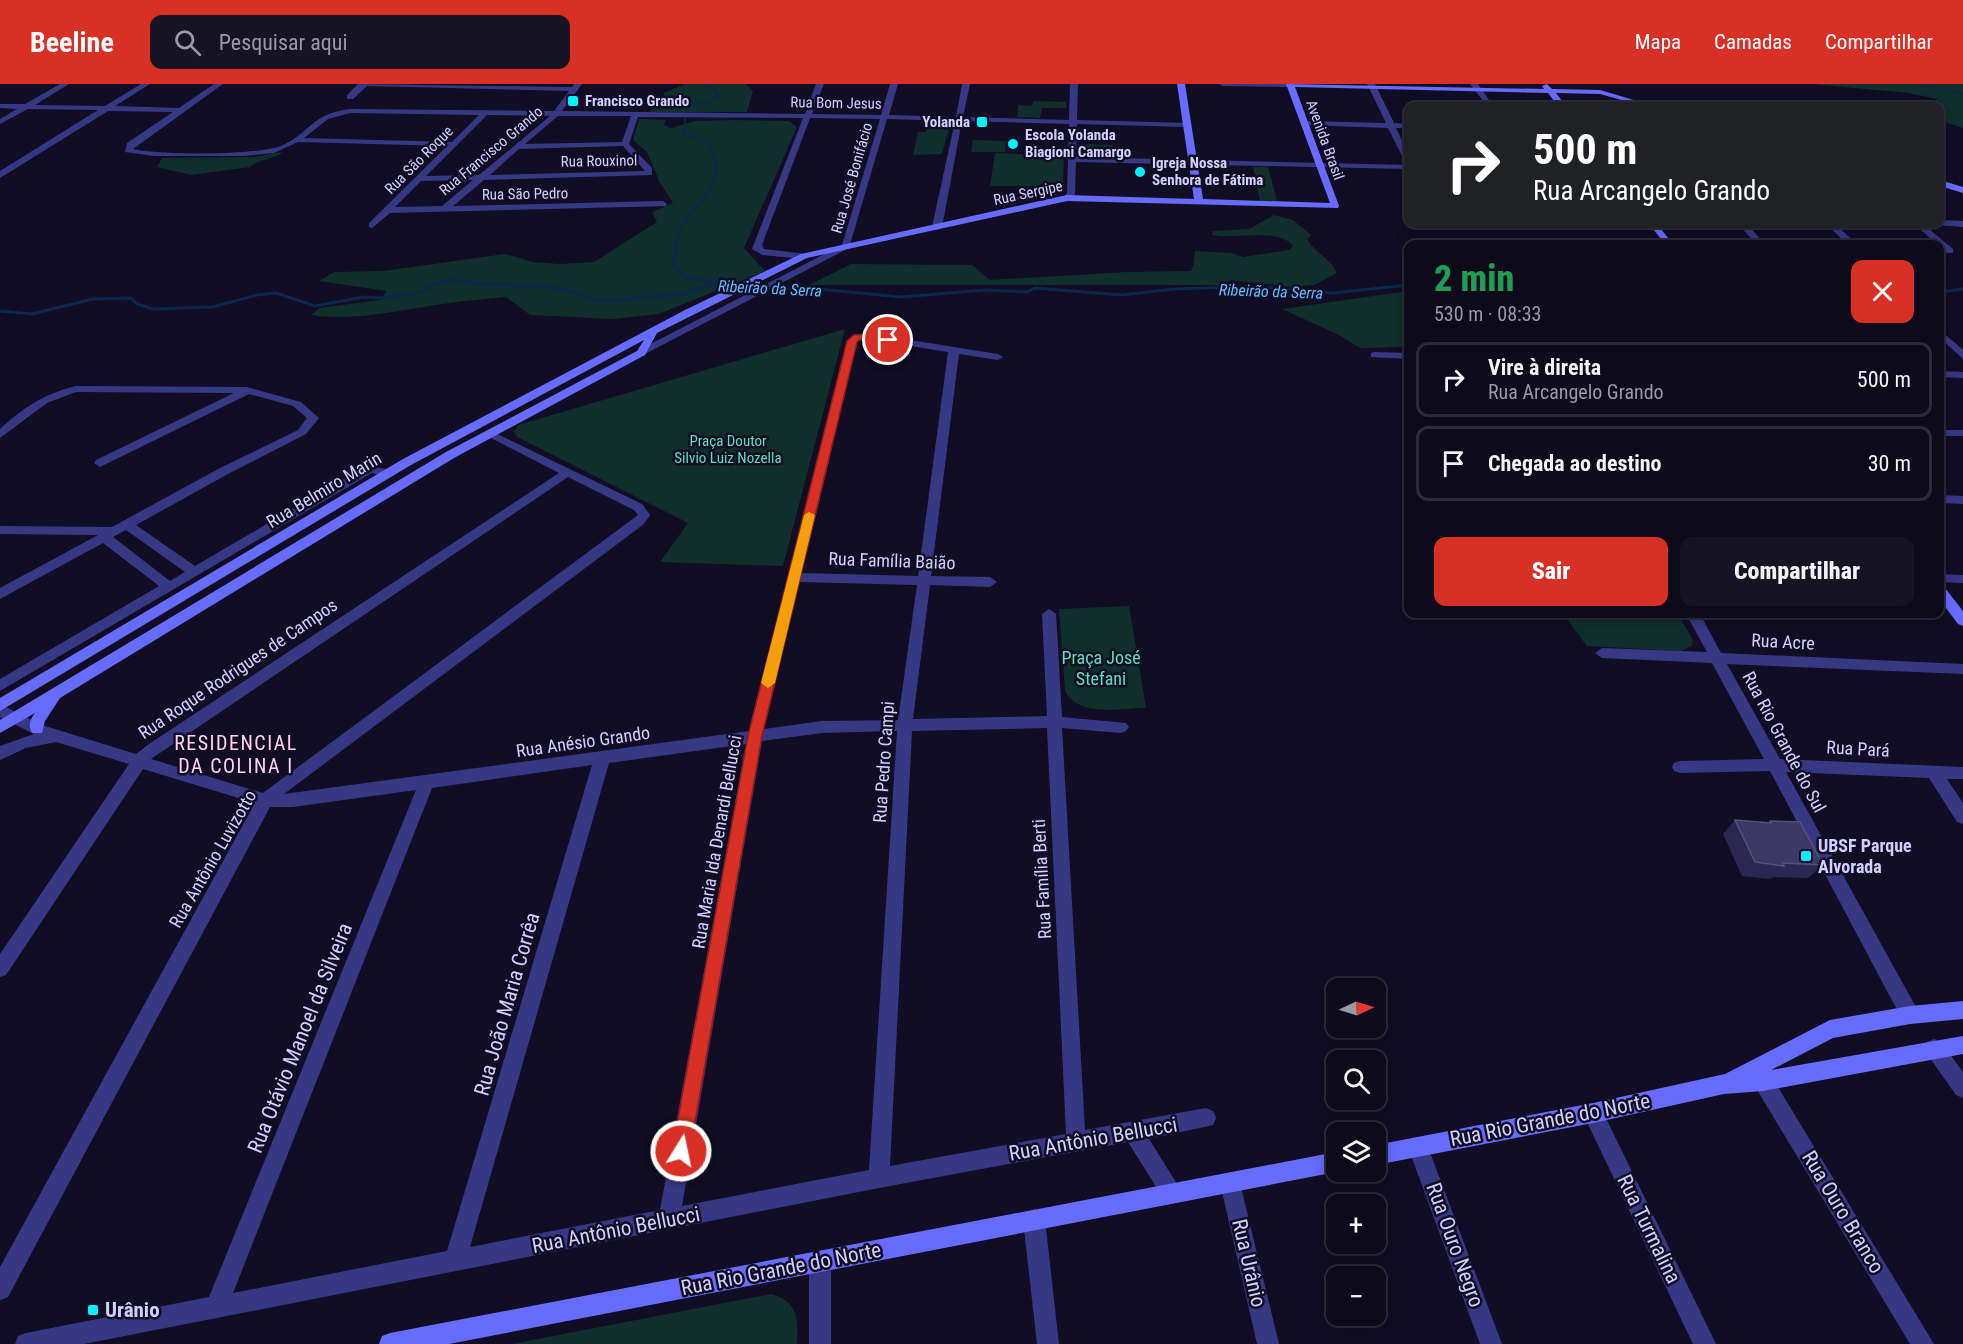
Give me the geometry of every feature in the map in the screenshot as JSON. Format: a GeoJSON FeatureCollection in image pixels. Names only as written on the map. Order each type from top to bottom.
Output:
{"type":"FeatureCollection","features":[{"type":"Feature","properties":{"kind":"street"},"geometry":{"type":"LineString","coordinates":[[0,122],[64,84]]}},
{"type":"Feature","properties":{"kind":"street"},"geometry":{"type":"LineString","coordinates":[[0,176],[146,84]]}},
{"type":"Feature","properties":{"kind":"street"},"geometry":{"type":"LineString","coordinates":[[219,84],[130,145],[128,150],[138,153],[183,154],[269,152],[284,148],[295,140],[454,144]]}},
{"type":"Feature","properties":{"kind":"street"},"geometry":{"type":"LineString","coordinates":[[350,97],[364,84],[576,86]]}},
{"type":"Feature","properties":{"kind":"street"},"geometry":{"type":"LineString","coordinates":[[804,256],[762,252],[757,249],[820,84]]}},
{"type":"Feature","properties":{"kind":"street","name":"Rua José Bonifácio"},"geometry":{"type":"LineString","coordinates":[[846,246],[894,84]]}},
{"type":"Feature","properties":{"kind":"street"},"geometry":{"type":"LineString","coordinates":[[938,227],[966,84]]}},
{"type":"Feature","properties":{"kind":"street"},"geometry":{"type":"LineString","coordinates":[[1067,198],[1071,194],[1074,84]]}},
{"type":"Feature","properties":{"kind":"street"},"geometry":{"type":"LineString","coordinates":[[1181,84],[1199,203]]}},
{"type":"Feature","properties":{"kind":"street"},"geometry":{"type":"LineString","coordinates":[[1223,84],[1547,87],[1605,92],[1632,102]]}},
{"type":"Feature","properties":{"kind":"street","name":"Avenida Brasil"},"geometry":{"type":"LineString","coordinates":[[1290,85],[1335,206]]}},
{"type":"Feature","properties":{"kind":"street","name":"Rua Francisco Grando"},"geometry":{"type":"LineString","coordinates":[[444,209],[555,115],[576,86]]}},
{"type":"Feature","properties":{"kind":"street"},"geometry":{"type":"LineString","coordinates":[[1372,86],[1404,151]]}},
{"type":"Feature","properties":{"kind":"street"},"geometry":{"type":"LineString","coordinates":[[1476,87],[1487,102]]}},
{"type":"Feature","properties":{"kind":"street"},"geometry":{"type":"LineString","coordinates":[[1547,87],[1559,102]]}},
{"type":"Feature","properties":{"kind":"street"},"geometry":{"type":"LineString","coordinates":[[0,106],[181,110]]}},
{"type":"Feature","properties":{"kind":"street","name":"Rua Bom Jesus"},"geometry":{"type":"LineString","coordinates":[[295,140],[324,116],[342,112],[884,117],[1188,125]]}},
{"type":"Feature","properties":{"kind":"street","name":"Rua São Roque"},"geometry":{"type":"LineString","coordinates":[[372,225],[484,114]]}},
{"type":"Feature","properties":{"kind":"street","name":"Rua Rouxinol"},"geometry":{"type":"LineString","coordinates":[[481,177],[649,173],[649,170],[625,144],[635,115]]}},
{"type":"Feature","properties":{"kind":"street"},"geometry":{"type":"LineString","coordinates":[[1304,123],[1404,126]]}},
{"type":"Feature","properties":{"kind":"street"},"geometry":{"type":"LineString","coordinates":[[517,147],[625,144]]}},
{"type":"Feature","properties":{"kind":"street"},"geometry":{"type":"LineString","coordinates":[[1072,159],[1404,167]]}},
{"type":"Feature","properties":{"kind":"street"},"geometry":{"type":"LineString","coordinates":[[419,179],[481,177]]}},
{"type":"Feature","properties":{"kind":"street"},"geometry":{"type":"LineString","coordinates":[[1944,184],[1962,190]]}},
{"type":"Feature","properties":{"kind":"street","name":"Rua Sergipe"},"geometry":{"type":"LineString","coordinates":[[754,280],[804,256],[1067,198],[1335,206]]}},
{"type":"Feature","properties":{"kind":"street","name":"Rua São Pedro"},"geometry":{"type":"LineString","coordinates":[[387,210],[663,204]]}},
{"type":"Feature","properties":{"kind":"street"},"geometry":{"type":"LineString","coordinates":[[1944,223],[1963,224]]}},
{"type":"Feature","properties":{"kind":"street"},"geometry":{"type":"LineString","coordinates":[[1656,228],[1666,240]]}},
{"type":"Feature","properties":{"kind":"street"},"geometry":{"type":"LineString","coordinates":[[1746,228],[1757,240]]}},
{"type":"Feature","properties":{"kind":"street"},"geometry":{"type":"LineString","coordinates":[[1834,228],[1848,240]]}},
{"type":"Feature","properties":{"kind":"street"},"geometry":{"type":"LineString","coordinates":[[1923,228],[1937,240]]}},
{"type":"Feature","properties":{"kind":"street","name":"Rua Belmiro Marin"},"geometry":{"type":"LineString","coordinates":[[6,719],[61,690],[450,454],[846,246]]}},
{"type":"Feature","properties":{"kind":"street"},"geometry":{"type":"LineString","coordinates":[[1944,246],[1950,251]]}},
{"type":"Feature","properties":{"kind":"street","name":"Rua Belmiro Marin"},"geometry":{"type":"LineString","coordinates":[[0,705],[387,473],[689,312],[754,280]]}},
{"type":"Feature","properties":{"kind":"street"},"geometry":{"type":"LineString","coordinates":[[641,353],[653,332]]}},
{"type":"Feature","properties":{"kind":"street","name":"Rua Maria Ida Denardi Bellucci"},"geometry":{"type":"LineString","coordinates":[[669,1220],[755,736],[852,341],[857,337],[954,350]]}},
{"type":"Feature","properties":{"kind":"street"},"geometry":{"type":"LineString","coordinates":[[1944,337],[1963,356]]}},
{"type":"Feature","properties":{"kind":"street"},"geometry":{"type":"LineString","coordinates":[[954,350],[998,357]]}},
{"type":"Feature","properties":{"kind":"street","name":"Rua Pedro Campi"},"geometry":{"type":"LineString","coordinates":[[879,1178],[905,725],[954,350]]}},
{"type":"Feature","properties":{"kind":"street"},"geometry":{"type":"LineString","coordinates":[[1375,355],[1404,356]]}},
{"type":"Feature","properties":{"kind":"street"},"geometry":{"type":"LineString","coordinates":[[1944,374],[1963,375]]}},
{"type":"Feature","properties":{"kind":"street"},"geometry":{"type":"LineString","coordinates":[[0,435],[33,405],[53,394],[76,389],[247,390],[297,404],[313,418],[302,432],[0,594]]}},
{"type":"Feature","properties":{"kind":"street"},"geometry":{"type":"LineString","coordinates":[[100,463],[247,390]]}},
{"type":"Feature","properties":{"kind":"street"},"geometry":{"type":"LineString","coordinates":[[489,433],[568,472]]}},
{"type":"Feature","properties":{"kind":"street"},"geometry":{"type":"LineString","coordinates":[[1944,433],[1963,434]]}},
{"type":"Feature","properties":{"kind":"street"},"geometry":{"type":"LineString","coordinates":[[0,686],[370,469],[387,473]]}},
{"type":"Feature","properties":{"kind":"street","name":"Rua Antônio Luvizotto"},"geometry":{"type":"LineString","coordinates":[[0,1289],[266,800],[640,521],[644,515],[638,507],[568,472]]}},
{"type":"Feature","properties":{"kind":"street","name":"Rua Roque Rodrigues de Campos"},"geometry":{"type":"LineString","coordinates":[[0,969],[140,760],[163,742],[568,472]]}},
{"type":"Feature","properties":{"kind":"street"},"geometry":{"type":"LineString","coordinates":[[1944,499],[1963,500]]}},
{"type":"Feature","properties":{"kind":"street"},"geometry":{"type":"LineString","coordinates":[[0,530],[115,531],[195,572]]}},
{"type":"Feature","properties":{"kind":"street"},"geometry":{"type":"LineString","coordinates":[[115,531],[169,587]]}},
{"type":"Feature","properties":{"kind":"street","name":"Rua Família Baião"},"geometry":{"type":"LineString","coordinates":[[794,577],[990,582]]}},
{"type":"Feature","properties":{"kind":"street"},"geometry":{"type":"LineString","coordinates":[[1944,578],[1963,579]]}},
{"type":"Feature","properties":{"kind":"street"},"geometry":{"type":"LineString","coordinates":[[1944,596],[1963,621]]}},
{"type":"Feature","properties":{"kind":"street","name":"Rua Família Berti"},"geometry":{"type":"LineString","coordinates":[[1049,614],[1076,1142]]}},
{"type":"Feature","properties":{"kind":"street","name":"Rua Rio Grande do Sul"},"geometry":{"type":"LineString","coordinates":[[1695,618],[1910,1015]]}},
{"type":"Feature","properties":{"kind":"street","name":"Rua Acre"},"geometry":{"type":"LineString","coordinates":[[1602,653],[1963,669]]}},
{"type":"Feature","properties":{"kind":"street"},"geometry":{"type":"LineString","coordinates":[[37,729],[38,720],[61,690]]}},
{"type":"Feature","properties":{"kind":"street"},"geometry":{"type":"LineString","coordinates":[[0,736],[6,719]]}},
{"type":"Feature","properties":{"kind":"street","name":"Rua Anésio Grando"},"geometry":{"type":"LineString","coordinates":[[6,719],[266,800],[293,801],[822,727],[1053,722],[1121,727]]}},
{"type":"Feature","properties":{"kind":"street"},"geometry":{"type":"LineString","coordinates":[[0,754],[14,744],[59,736]]}},
{"type":"Feature","properties":{"kind":"street","name":"Rua João Maria Corrêa"},"geometry":{"type":"LineString","coordinates":[[455,1262],[602,759]]}},
{"type":"Feature","properties":{"kind":"street","name":"Rua Pará"},"geometry":{"type":"LineString","coordinates":[[1680,767],[1774,765],[1963,773]]}},
{"type":"Feature","properties":{"kind":"street"},"geometry":{"type":"LineString","coordinates":[[1934,772],[1963,817]]}},
{"type":"Feature","properties":{"kind":"street","name":"Rua Otávio Manoel da Silveira"},"geometry":{"type":"LineString","coordinates":[[216,1308],[426,784]]}},
{"type":"Feature","properties":{"kind":"street","name":"Rua Rio Grande do Norte"},"geometry":{"type":"LineString","coordinates":[[1724,1084],[1830,1029],[1910,1015],[1963,1010]]}},
{"type":"Feature","properties":{"kind":"street","name":"Rua Rio Grande do Norte"},"geometry":{"type":"LineString","coordinates":[[1386,1153],[1593,1113],[1724,1084],[1763,1081],[1963,1044]]}},
{"type":"Feature","properties":{"kind":"street"},"geometry":{"type":"LineString","coordinates":[[1934,1048],[1963,1088]]}},
{"type":"Feature","properties":{"kind":"street","name":"Rua Ouro Branco"},"geometry":{"type":"LineString","coordinates":[[1763,1081],[1923,1344]]}},
{"type":"Feature","properties":{"kind":"street","name":"Rua Turmalina"},"geometry":{"type":"LineString","coordinates":[[1593,1113],[1705,1344]]}},
{"type":"Feature","properties":{"kind":"street","name":"Rua Antônio Bellucci"},"geometry":{"type":"LineString","coordinates":[[26,1344],[879,1178],[1206,1118]]}},
{"type":"Feature","properties":{"kind":"street"},"geometry":{"type":"LineString","coordinates":[[1132,1131],[1172,1194]]}},
{"type":"Feature","properties":{"kind":"street","name":"Rua Ouro Negro"},"geometry":{"type":"LineString","coordinates":[[1418,1147],[1491,1344]]}},
{"type":"Feature","properties":{"kind":"street","name":"Rua Rio Grande do Norte"},"geometry":{"type":"LineString","coordinates":[[390,1344],[1326,1164]]}},
{"type":"Feature","properties":{"kind":"street","name":"Rua Urânio"},"geometry":{"type":"LineString","coordinates":[[1230,1183],[1268,1344]]}},
{"type":"Feature","properties":{"kind":"street"},"geometry":{"type":"LineString","coordinates":[[1034,1220],[1048,1344]]}},
{"type":"Feature","properties":{"kind":"street"},"geometry":{"type":"LineString","coordinates":[[820,1262],[820,1344]]}},
{"type":"Feature","properties":{"kind":"green space"},"geometry":{"type":"Polygon","coordinates":[[[685,84],[746,84],[753,91],[747,112],[649,112],[662,102],[664,93],[685,84]]]}},
{"type":"Feature","properties":{"kind":"green space"},"geometry":{"type":"Polygon","coordinates":[[[1812,84],[1963,84],[1963,128],[1948,123],[1944,118],[1944,102],[1935,102],[1937,99],[1908,93],[1812,84]]]}},
{"type":"Feature","properties":{"kind":"green space"},"geometry":{"type":"Polygon","coordinates":[[[1033,101],[1066,102],[1066,108],[1042,108],[1040,118],[1017,117],[1018,105],[1032,106],[1033,101]]]}},
{"type":"Feature","properties":{"kind":"green space"},"geometry":{"type":"Polygon","coordinates":[[[639,119],[666,120],[664,125],[671,128],[695,121],[731,120],[789,121],[797,127],[744,248],[765,271],[659,314],[613,319],[530,315],[506,297],[363,316],[311,315],[319,308],[380,300],[387,291],[319,281],[334,272],[383,271],[505,254],[533,262],[560,264],[594,262],[657,222],[652,212],[673,203],[660,183],[647,152],[633,140],[639,119]]]}},
{"type":"Feature","properties":{"kind":"green space"},"geometry":{"type":"Polygon","coordinates":[[[929,121],[951,122],[942,154],[913,155],[918,132],[926,132],[929,121]]]}},
{"type":"Feature","properties":{"kind":"green space"},"geometry":{"type":"Polygon","coordinates":[[[973,140],[1006,141],[1005,152],[971,152],[973,140]]]}},
{"type":"Feature","properties":{"kind":"green space"},"geometry":{"type":"Polygon","coordinates":[[[1080,144],[1113,145],[1114,156],[1083,155],[1080,153],[1080,144]]]}},
{"type":"Feature","properties":{"kind":"green space"},"geometry":{"type":"Polygon","coordinates":[[[283,152],[250,167],[191,175],[157,167],[162,158],[253,157],[283,152]]]}},
{"type":"Feature","properties":{"kind":"green space"},"geometry":{"type":"Polygon","coordinates":[[[995,153],[1064,156],[1063,186],[990,186],[995,153]]]}},
{"type":"Feature","properties":{"kind":"green space"},"geometry":{"type":"Polygon","coordinates":[[[1253,167],[1268,167],[1277,201],[1260,201],[1253,167]]]}},
{"type":"Feature","properties":{"kind":"green space"},"geometry":{"type":"Polygon","coordinates":[[[1274,215],[1293,220],[1311,235],[1307,239],[1310,244],[1337,273],[1314,285],[1291,287],[1230,280],[1225,285],[809,285],[851,264],[972,265],[990,280],[1126,272],[1191,271],[1195,251],[1232,253],[1243,257],[1289,250],[1293,246],[1278,237],[1212,235],[1213,231],[1249,229],[1274,215]]]}},
{"type":"Feature","properties":{"kind":"green space"},"geometry":{"type":"Polygon","coordinates":[[[1404,292],[1404,347],[1360,348],[1339,335],[1282,309],[1404,292]]]}},
{"type":"Feature","properties":{"kind":"green space","name":"Praça Doutor Silvio Luiz Nozella"},"geometry":{"type":"Polygon","coordinates":[[[845,329],[783,566],[660,562],[688,523],[517,437],[514,432],[518,425],[845,329]]]}},
{"type":"Feature","properties":{"kind":"green space","name":"Praça José Stefani"},"geometry":{"type":"Polygon","coordinates":[[[1129,606],[1146,708],[1101,710],[1080,705],[1065,691],[1059,609],[1129,606]]]}},
{"type":"Feature","properties":{"kind":"green space"},"geometry":{"type":"Polygon","coordinates":[[[1566,618],[1680,618],[1693,640],[1692,646],[1681,651],[1587,646],[1566,618]]]}},
{"type":"Feature","properties":{"kind":"green space"},"geometry":{"type":"Polygon","coordinates":[[[771,1294],[780,1297],[792,1307],[797,1319],[797,1344],[512,1344],[771,1294]]]}},
{"type":"Feature","properties":{"kind":"building"},"geometry":{"type":"Polygon","coordinates":[[[1735,820],[1771,823],[1770,821],[1800,822],[1823,865],[1783,863],[1784,866],[1755,862],[1735,820]]]}},
{"type":"Feature","properties":{"kind":"waterway"},"geometry":{"type":"LineString","coordinates":[[687,108],[719,98],[715,89],[700,84]]}},
{"type":"Feature","properties":{"kind":"waterway"},"geometry":{"type":"LineString","coordinates":[[1921,84],[1962,94]]}},
{"type":"Feature","properties":{"kind":"waterway"},"geometry":{"type":"LineString","coordinates":[[677,237],[682,225],[706,196],[715,175],[715,162],[710,146],[684,133],[685,119]]}},
{"type":"Feature","properties":{"kind":"waterway"},"geometry":{"type":"LineString","coordinates":[[677,235],[674,266],[687,278],[716,282]]}},
{"type":"Feature","properties":{"kind":"waterway","name":"Ribeirão da Serra"},"geometry":{"type":"LineString","coordinates":[[0,311],[32,314],[93,299],[131,298],[137,304],[153,309],[212,307],[257,295],[276,293],[315,306],[364,297],[384,298],[421,292],[434,284],[454,280],[480,284],[539,286],[566,290],[595,300],[615,301],[681,294],[718,282],[769,291],[807,288],[901,297],[986,290],[1027,292],[1035,288],[1121,295],[1175,289],[1234,287],[1264,287],[1333,293],[1404,285]]}},
{"type":"Feature","properties":{"kind":"waterway","name":"Ribeirão da Serra"},"geometry":{"type":"LineString","coordinates":[[1944,291],[1963,289]]}},
{"type":"Feature","properties":{"kind":"slow traffic"},"geometry":{"type":"LineString","coordinates":[[768,683],[809,515]]}},
{"type":"Feature","properties":{"kind":"place","name":"Francisco Grando"},"geometry":{"type":"Point","coordinates":[573,101]}},
{"type":"Feature","properties":{"kind":"place","name":"Yolanda"},"geometry":{"type":"Point","coordinates":[982,122]}},
{"type":"Feature","properties":{"kind":"place","name":"Escola Yolanda Biagioni Camargo"},"geometry":{"type":"Point","coordinates":[1013,144]}},
{"type":"Feature","properties":{"kind":"place","name":"Igreja Nossa Senhora de Fátima"},"geometry":{"type":"Point","coordinates":[1140,172]}},
{"type":"Feature","properties":{"kind":"place","name":"UBSF Parque Alvorada"},"geometry":{"type":"Point","coordinates":[1806,856]}},
{"type":"Feature","properties":{"kind":"place","name":"Urânio"},"geometry":{"type":"Point","coordinates":[93,1310]}},
{"type":"Feature","properties":{"kind":"district","name":"RESIDENCIAL DA COLINA I"},"geometry":{"type":"Point","coordinates":[236,754]}},
{"type":"Feature","properties":{"kind":"route"},"geometry":{"type":"LineString","coordinates":[[681,1151],[755,736],[852,341],[857,337],[866,336],[888,340]]}}]}
